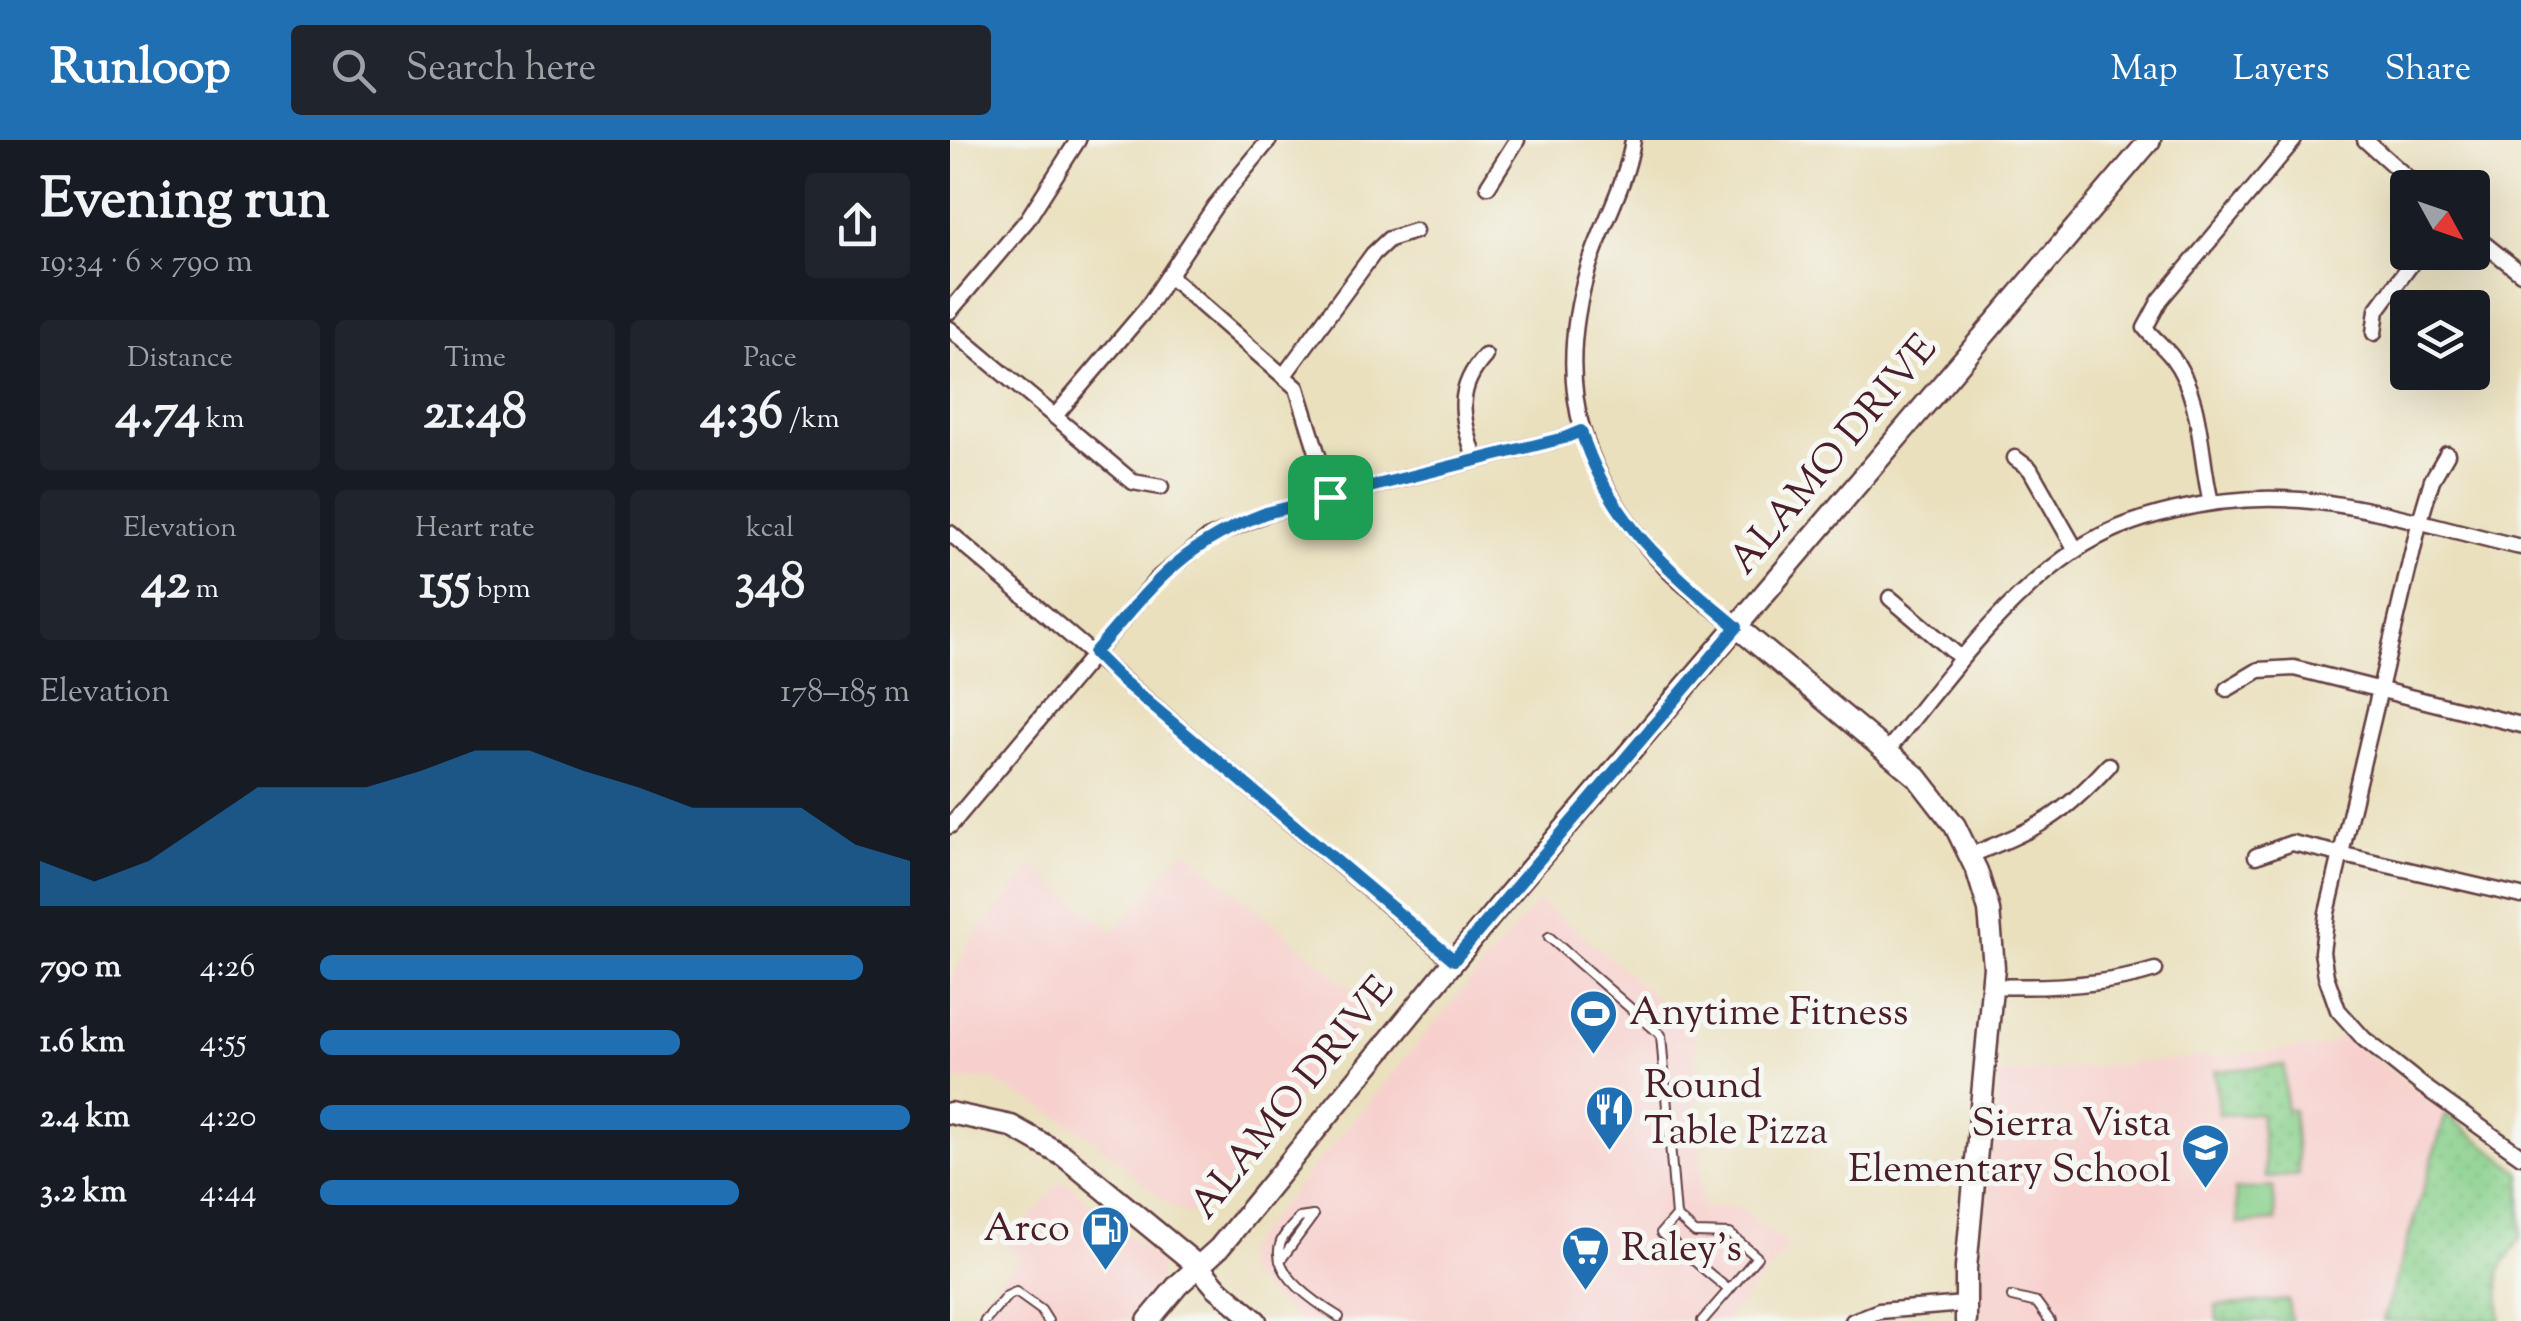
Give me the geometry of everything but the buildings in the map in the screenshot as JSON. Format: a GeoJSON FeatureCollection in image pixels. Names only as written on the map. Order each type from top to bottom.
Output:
{"type":"FeatureCollection","features":[{"type":"Feature","properties":{"kind":"main road","name":"ALAMO DRIVE"},"geometry":{"type":"LineString","coordinates":[[1148,1321],[1198,1266],[1220,1248],[1454,960],[2150,140]]}},
{"type":"Feature","properties":{"kind":"main road"},"geometry":{"type":"LineString","coordinates":[[1737,627],[1888,750],[1942,805],[1971,855],[1988,910],[1994,946],[1965,1312]]}},
{"type":"Feature","properties":{"kind":"main road"},"geometry":{"type":"LineString","coordinates":[[950,1113],[1011,1126],[1064,1156],[1198,1266],[1256,1321]]}},
{"type":"Feature","properties":{"kind":"street"},"geometry":{"type":"LineString","coordinates":[[1054,416],[1170,277],[1215,206],[1270,140]]}},
{"type":"Feature","properties":{"kind":"street"},"geometry":{"type":"LineString","coordinates":[[1488,186],[1516,140]]}},
{"type":"Feature","properties":{"kind":"street"},"geometry":{"type":"LineString","coordinates":[[1633,140],[1624,175],[1588,269],[1577,316],[1572,381],[1581,431],[1603,486],[1624,519],[1666,568],[1737,627]]}},
{"type":"Feature","properties":{"kind":"street"},"geometry":{"type":"LineString","coordinates":[[2211,502],[2204,452],[2184,378],[2171,356],[2145,328],[2160,300],[2294,140]]}},
{"type":"Feature","properties":{"kind":"street"},"geometry":{"type":"LineString","coordinates":[[2365,140],[2398,170]]}},
{"type":"Feature","properties":{"kind":"street"},"geometry":{"type":"LineString","coordinates":[[950,310],[1027,220],[1074,142]]}},
{"type":"Feature","properties":{"kind":"street"},"geometry":{"type":"LineString","coordinates":[[1285,374],[1373,254],[1388,238],[1415,232]]}},
{"type":"Feature","properties":{"kind":"street"},"geometry":{"type":"LineString","coordinates":[[2490,248],[2521,273]]}},
{"type":"Feature","properties":{"kind":"street"},"geometry":{"type":"LineString","coordinates":[[2374,333],[2377,310],[2407,270]]}},
{"type":"Feature","properties":{"kind":"street"},"geometry":{"type":"LineString","coordinates":[[1170,277],[1297,388],[1330,497]]}},
{"type":"Feature","properties":{"kind":"street"},"geometry":{"type":"LineString","coordinates":[[950,328],[1133,482],[1161,487]]}},
{"type":"Feature","properties":{"kind":"street"},"geometry":{"type":"LineString","coordinates":[[1475,460],[1462,408],[1466,384],[1485,356]]}},
{"type":"Feature","properties":{"kind":"street"},"geometry":{"type":"LineString","coordinates":[[950,826],[1157,580],[1207,539],[1266,513],[1581,431]]}},
{"type":"Feature","properties":{"kind":"street"},"geometry":{"type":"LineString","coordinates":[[2446,454],[2432,480],[2419,524],[2327,913],[2322,952],[2338,1010],[2364,1039],[2521,1156]]}},
{"type":"Feature","properties":{"kind":"street"},"geometry":{"type":"LineString","coordinates":[[2015,458],[2030,470],[2076,550]]}},
{"type":"Feature","properties":{"kind":"street"},"geometry":{"type":"LineString","coordinates":[[1888,750],[1961,658],[2034,584],[2076,550],[2142,521],[2211,502],[2284,498],[2362,510],[2521,547]]}},
{"type":"Feature","properties":{"kind":"street"},"geometry":{"type":"LineString","coordinates":[[950,533],[1454,960]]}},
{"type":"Feature","properties":{"kind":"street"},"geometry":{"type":"LineString","coordinates":[[1890,598],[1961,658]]}},
{"type":"Feature","properties":{"kind":"street"},"geometry":{"type":"LineString","coordinates":[[2227,689],[2260,670],[2294,668],[2521,725]]}},
{"type":"Feature","properties":{"kind":"street"},"geometry":{"type":"LineString","coordinates":[[1971,855],[2062,813],[2109,765]]}},
{"type":"Feature","properties":{"kind":"street"},"geometry":{"type":"LineString","coordinates":[[2256,856],[2292,843],[2521,896]]}},
{"type":"Feature","properties":{"kind":"street"},"geometry":{"type":"LineString","coordinates":[[1993,986],[2092,983],[2155,970]]}},
{"type":"Feature","properties":{"kind":"street"},"geometry":{"type":"LineString","coordinates":[[1853,1321],[1878,1311],[1965,1312]]}},
{"type":"Feature","properties":{"kind":"lane"},"geometry":{"type":"LineString","coordinates":[[1549,937],[1661,1034],[1676,1216],[1662,1234],[1729,1290]]}},
{"type":"Feature","properties":{"kind":"lane"},"geometry":{"type":"LineString","coordinates":[[1313,1216],[1280,1262],[1288,1276],[1339,1318]]}},
{"type":"Feature","properties":{"kind":"lane"},"geometry":{"type":"LineString","coordinates":[[1676,1216],[1695,1232],[1730,1234],[1756,1256],[1702,1321]]}},
{"type":"Feature","properties":{"kind":"lane"},"geometry":{"type":"LineString","coordinates":[[985,1321],[1007,1296],[1016,1292],[1041,1310],[1048,1321]]}},
{"type":"Feature","properties":{"kind":"lane"},"geometry":{"type":"LineString","coordinates":[[2012,1297],[2037,1302],[2050,1321]]}},
{"type":"Feature","properties":{"kind":"shaded area"},"geometry":{"type":"Polygon","coordinates":[[[1185,849],[1374,1008],[1206,1208],[1186,1214],[1168,1204],[1092,1138],[1046,1109],[989,1079],[950,1081],[950,983],[974,936],[1032,865],[1113,932],[1185,849]]]}},
{"type":"Feature","properties":{"kind":"shaded area"},"geometry":{"type":"Polygon","coordinates":[[[1538,901],[1695,1031],[1702,1208],[1741,1207],[1789,1247],[1726,1321],[1299,1321],[1246,1276],[1243,1251],[1538,901]]]}},
{"type":"Feature","properties":{"kind":"shaded area","name":"Sierra Vista Elementary School"},"geometry":{"type":"Polygon","coordinates":[[[2342,1034],[2446,1114],[2383,1321],[1982,1321],[1979,1292],[1998,1075],[2329,1046],[2342,1034]]]}},
{"type":"Feature","properties":{"kind":"shaded area"},"geometry":{"type":"Polygon","coordinates":[[[1063,1179],[1155,1258],[1159,1280],[1125,1321],[965,1321],[1019,1257],[1005,1247],[1063,1179]]]}},
{"type":"Feature","properties":{"kind":"green space"},"geometry":{"type":"Polygon","coordinates":[[[2284,1065],[2286,1110],[2293,1110],[2299,1175],[2266,1178],[2260,1113],[2219,1115],[2215,1071],[2284,1065]]]}},
{"type":"Feature","properties":{"kind":"green space"},"geometry":{"type":"Polygon","coordinates":[[[2446,1114],[2521,1173],[2521,1237],[2499,1272],[2500,1321],[2383,1321],[2446,1114]]]}},
{"type":"Feature","properties":{"kind":"green space"},"geometry":{"type":"Polygon","coordinates":[[[2273,1187],[2276,1221],[2238,1224],[2235,1190],[2273,1187]]]}},
{"type":"Feature","properties":{"kind":"green space"},"geometry":{"type":"Polygon","coordinates":[[[2288,1300],[2291,1321],[2217,1321],[2216,1306],[2288,1300]]]}},
{"type":"Feature","properties":{"kind":"place","name":"Anytime Fitness"},"geometry":{"type":"Point","coordinates":[1594,1056]}},
{"type":"Feature","properties":{"kind":"place","name":"Round Table Pizza"},"geometry":{"type":"Point","coordinates":[1609,1152]}},
{"type":"Feature","properties":{"kind":"place","name":"Sierra Vista Elementary School"},"geometry":{"type":"Point","coordinates":[2206,1190]}},
{"type":"Feature","properties":{"kind":"place","name":"Arco"},"geometry":{"type":"Point","coordinates":[1105,1272]}},
{"type":"Feature","properties":{"kind":"place","name":"Raley's"},"geometry":{"type":"Point","coordinates":[1586,1292]}},
{"type":"Feature","properties":{"kind":"route"},"geometry":{"type":"LineString","coordinates":[[1581,431],[1603,486],[1624,519],[1666,568],[1737,627],[1454,960],[1094,653],[1157,580],[1207,539],[1266,513],[1330,497],[1581,431]]}}]}
